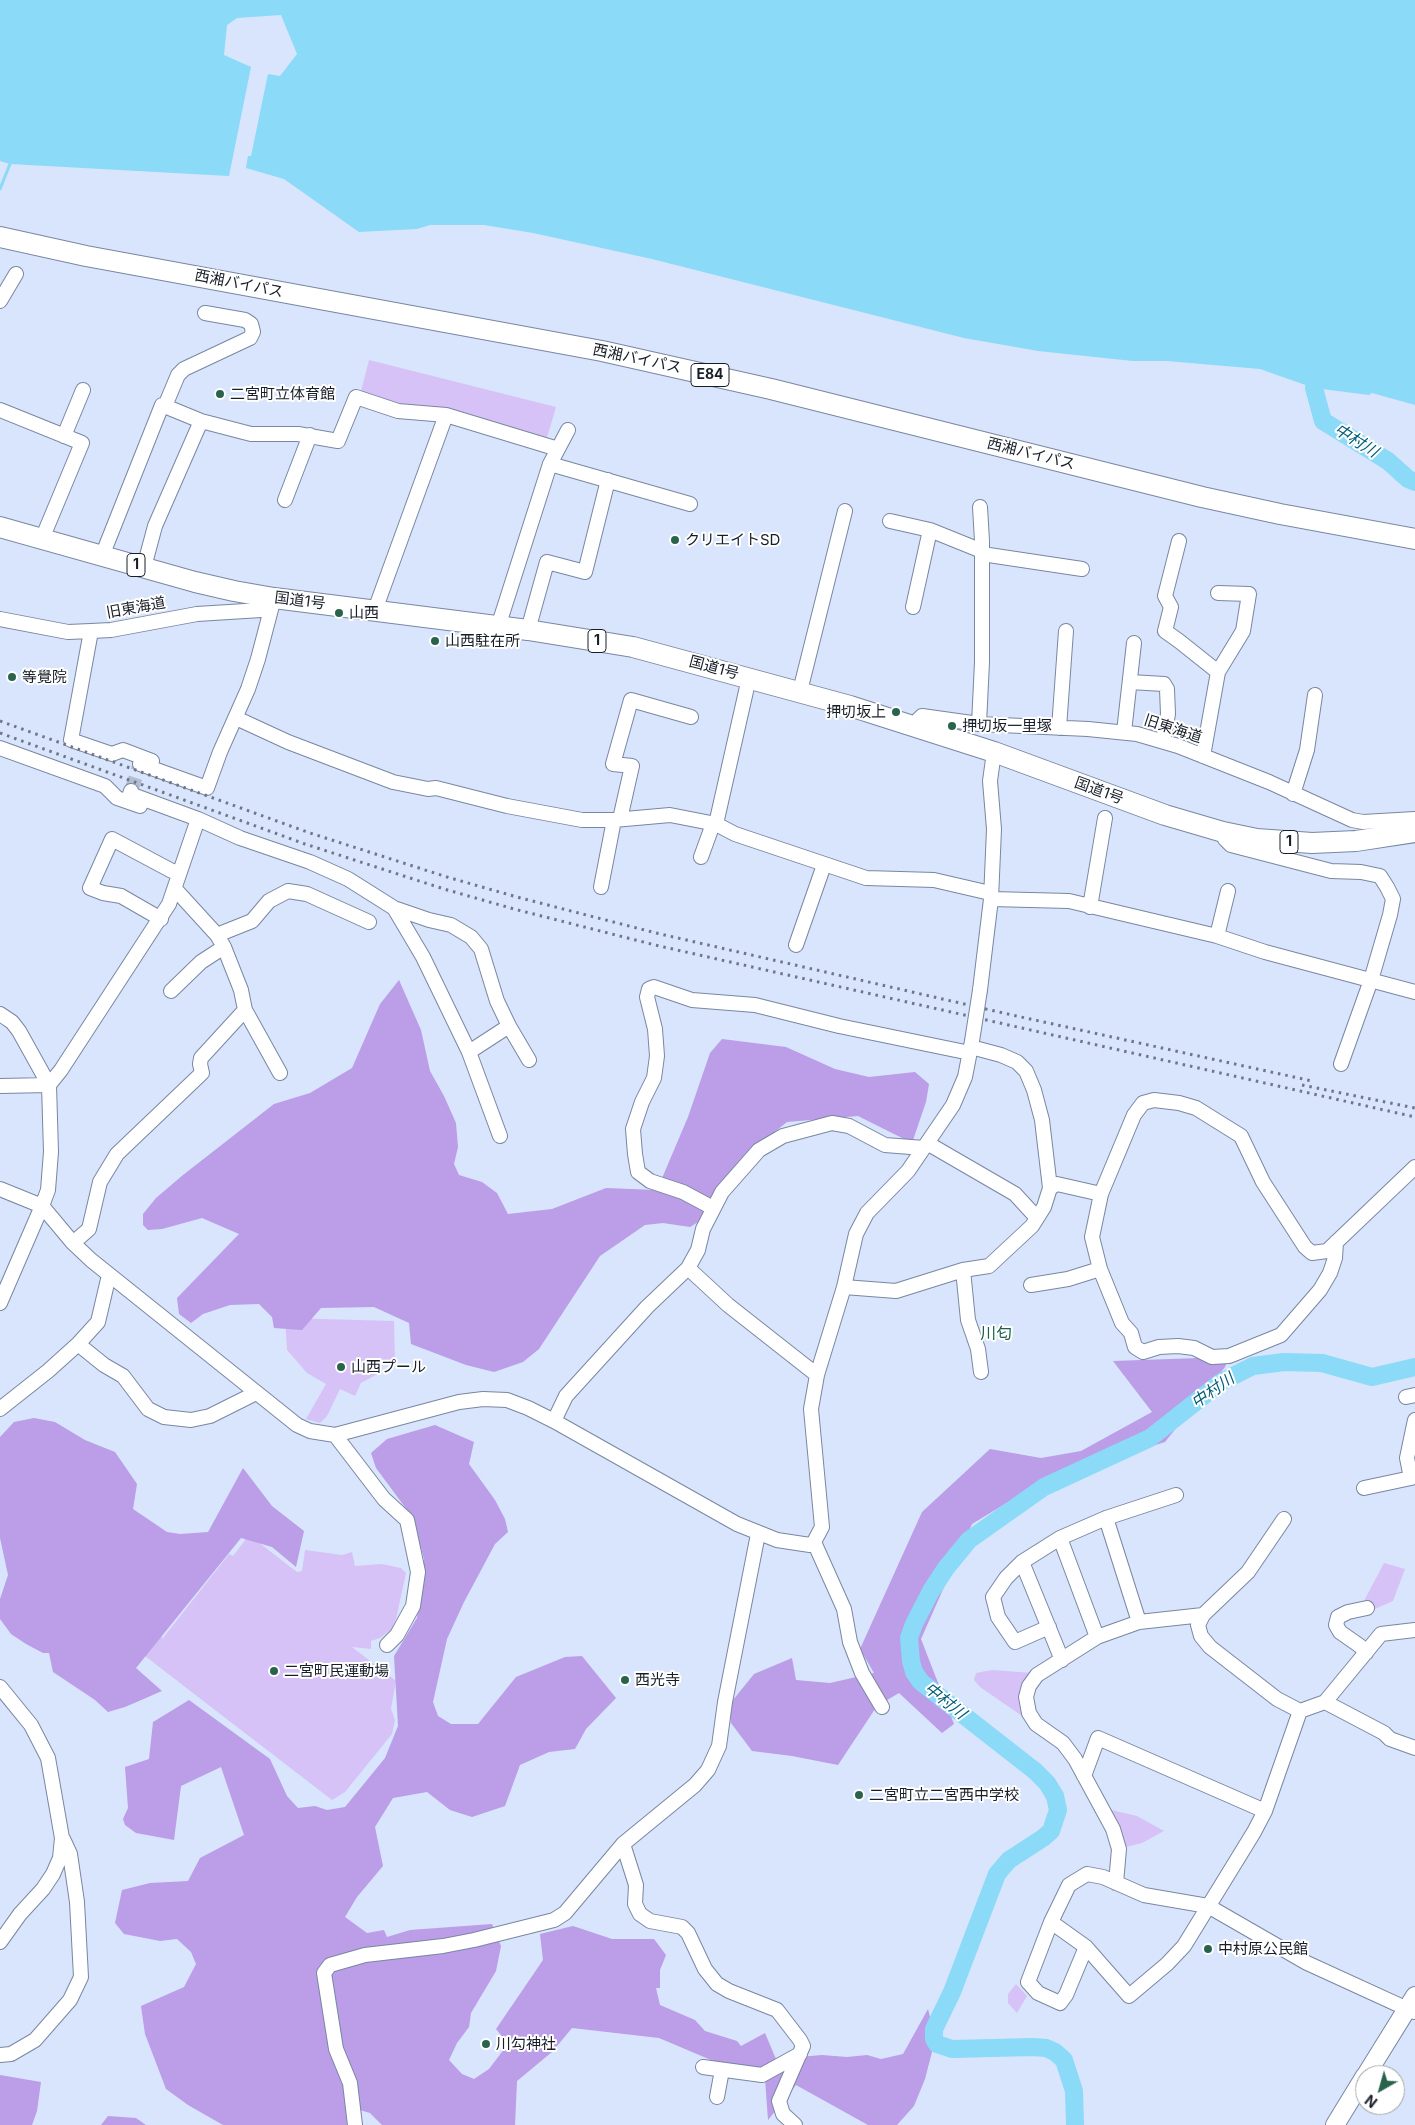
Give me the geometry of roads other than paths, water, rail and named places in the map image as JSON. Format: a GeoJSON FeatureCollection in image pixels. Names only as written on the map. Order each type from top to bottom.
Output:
{"type":"FeatureCollection","features":[{"type":"Feature","properties":{"kind":"highway","name":"西湘バイパス"},"geometry":{"type":"LineString","coordinates":[[0,224],[108,247],[594,336],[684,355],[1227,489],[1314,508],[1415,526]]}},
{"type":"Feature","properties":{"kind":"highway","name":"西湘バイパス"},"geometry":{"type":"LineString","coordinates":[[0,237],[86,256],[602,351],[761,387],[1202,497],[1415,539]]}},
{"type":"Feature","properties":{"kind":"highway","name":"国道1号"},"geometry":{"type":"LineString","coordinates":[[0,526],[203,584],[274,598],[528,630],[633,647],[800,691],[912,726],[990,751],[1165,815],[1223,832],[1257,839],[1312,843],[1356,841],[1415,832]]}},
{"type":"Feature","properties":{"kind":"main road"},"geometry":{"type":"LineString","coordinates":[[1372,2065],[1412,2006]]}},
{"type":"Feature","properties":{"kind":"main road"},"geometry":{"type":"LineString","coordinates":[[1334,2125],[1355,2092]]}},
{"type":"Feature","properties":{"kind":"street"},"geometry":{"type":"LineString","coordinates":[[0,302],[16,274]]}},
{"type":"Feature","properties":{"kind":"street"},"geometry":{"type":"LineString","coordinates":[[165,406],[178,374],[184,369],[250,338],[253,332],[251,324],[245,320],[205,313]]}},
{"type":"Feature","properties":{"kind":"street"},"geometry":{"type":"LineString","coordinates":[[64,436],[83,390]]}},
{"type":"Feature","properties":{"kind":"street"},"geometry":{"type":"LineString","coordinates":[[102,556],[162,405],[200,421],[251,434],[298,434],[338,441],[356,396],[398,411],[446,415],[558,449]]}},
{"type":"Feature","properties":{"kind":"street"},"geometry":{"type":"LineString","coordinates":[[0,410],[82,443],[42,539]]}},
{"type":"Feature","properties":{"kind":"street"},"geometry":{"type":"LineString","coordinates":[[375,610],[446,415]]}},
{"type":"Feature","properties":{"kind":"street"},"geometry":{"type":"LineString","coordinates":[[144,567],[155,526],[200,421]]}},
{"type":"Feature","properties":{"kind":"street"},"geometry":{"type":"LineString","coordinates":[[498,627],[550,464],[568,430]]}},
{"type":"Feature","properties":{"kind":"street"},"geometry":{"type":"LineString","coordinates":[[285,500],[310,436]]}},
{"type":"Feature","properties":{"kind":"street"},"geometry":{"type":"LineString","coordinates":[[550,464],[690,504]]}},
{"type":"Feature","properties":{"kind":"street"},"geometry":{"type":"LineString","coordinates":[[528,630],[547,562],[585,572],[608,480]]}},
{"type":"Feature","properties":{"kind":"street"},"geometry":{"type":"LineString","coordinates":[[0,1188],[42,1206],[73,1243],[110,1276],[297,1425],[310,1431],[335,1435],[460,1402],[483,1399],[507,1400],[554,1421],[758,1534],[800,1544],[814,1542],[822,1526],[811,1429],[811,1409],[817,1375],[844,1287],[856,1234],[867,1213],[908,1170],[953,1105],[965,1077],[971,1047],[991,896],[994,829],[990,781],[990,751],[983,724],[980,507]]}},
{"type":"Feature","properties":{"kind":"street"},"geometry":{"type":"LineString","coordinates":[[800,691],[846,511]]}},
{"type":"Feature","properties":{"kind":"street"},"geometry":{"type":"LineString","coordinates":[[890,521],[930,530],[982,552],[1082,568]]}},
{"type":"Feature","properties":{"kind":"street"},"geometry":{"type":"LineString","coordinates":[[913,607],[930,530]]}},
{"type":"Feature","properties":{"kind":"street"},"geometry":{"type":"LineString","coordinates":[[1179,541],[1165,596],[1171,606],[1165,631],[1218,672]]}},
{"type":"Feature","properties":{"kind":"street"},"geometry":{"type":"LineString","coordinates":[[1203,756],[1218,672],[1243,631],[1249,594],[1218,593]]}},
{"type":"Feature","properties":{"kind":"street"},"geometry":{"type":"LineString","coordinates":[[208,785],[258,659],[274,598]]}},
{"type":"Feature","properties":{"kind":"street","name":"旧東海道"},"geometry":{"type":"LineString","coordinates":[[0,619],[68,632],[111,630],[197,614],[260,610],[274,598]]}},
{"type":"Feature","properties":{"kind":"street"},"geometry":{"type":"LineString","coordinates":[[91,631],[71,740],[112,754],[123,750],[208,785]]}},
{"type":"Feature","properties":{"kind":"street"},"geometry":{"type":"LineString","coordinates":[[1059,728],[1066,631]]}},
{"type":"Feature","properties":{"kind":"street"},"geometry":{"type":"LineString","coordinates":[[1124,732],[1134,643]]}},
{"type":"Feature","properties":{"kind":"street"},"geometry":{"type":"LineString","coordinates":[[701,857],[714,824],[749,678]]}},
{"type":"Feature","properties":{"kind":"street"},"geometry":{"type":"LineString","coordinates":[[1130,682],[1164,684],[1167,690],[1168,714],[1163,741]]}},
{"type":"Feature","properties":{"kind":"street"},"geometry":{"type":"LineString","coordinates":[[1293,794],[1307,750],[1315,694]]}},
{"type":"Feature","properties":{"kind":"street"},"geometry":{"type":"LineString","coordinates":[[601,887],[632,766],[613,764],[631,700],[691,717]]}},
{"type":"Feature","properties":{"kind":"street","name":"旧東海道"},"geometry":{"type":"LineString","coordinates":[[912,726],[922,716],[983,724],[1137,734],[1163,741],[1203,756],[1352,820],[1362,822],[1415,819]]}},
{"type":"Feature","properties":{"kind":"street"},"geometry":{"type":"LineString","coordinates":[[236,718],[288,742],[393,782],[428,789],[436,788],[536,813],[582,820],[617,820],[670,815],[714,824],[735,834],[866,878],[934,880],[991,896],[1068,901],[1216,936],[1265,952],[1415,992]]}},
{"type":"Feature","properties":{"kind":"street"},"geometry":{"type":"LineString","coordinates":[[0,748],[105,786],[117,798],[152,811]]}},
{"type":"Feature","properties":{"kind":"street"},"geometry":{"type":"LineString","coordinates":[[140,764],[208,785]]}},
{"type":"Feature","properties":{"kind":"street"},"geometry":{"type":"LineString","coordinates":[[131,791],[130,794],[198,819],[240,838],[310,862],[348,879],[394,908],[428,920],[451,925],[471,937],[481,949],[497,1001],[529,1060]]}},
{"type":"Feature","properties":{"kind":"street"},"geometry":{"type":"LineString","coordinates":[[1090,907],[1105,818]]}},
{"type":"Feature","properties":{"kind":"street"},"geometry":{"type":"LineString","coordinates":[[49,1085],[72,1055],[161,919],[175,889],[198,819]]}},
{"type":"Feature","properties":{"kind":"street"},"geometry":{"type":"LineString","coordinates":[[1223,832],[1225,839],[1231,845],[1331,871],[1361,872],[1380,876],[1393,899],[1370,980],[1341,1064]]}},
{"type":"Feature","properties":{"kind":"street"},"geometry":{"type":"LineString","coordinates":[[161,919],[122,896],[90,888],[112,839],[172,871],[180,872]]}},
{"type":"Feature","properties":{"kind":"street"},"geometry":{"type":"LineString","coordinates":[[796,945],[824,864]]}},
{"type":"Feature","properties":{"kind":"street"},"geometry":{"type":"LineString","coordinates":[[175,889],[220,941],[241,990],[245,1010],[280,1073]]}},
{"type":"Feature","properties":{"kind":"street"},"geometry":{"type":"LineString","coordinates":[[171,991],[220,941],[252,920],[269,901],[288,891],[308,894],[369,922]]}},
{"type":"Feature","properties":{"kind":"street"},"geometry":{"type":"LineString","coordinates":[[1216,936],[1228,891]]}},
{"type":"Feature","properties":{"kind":"street"},"geometry":{"type":"LineString","coordinates":[[394,908],[423,957],[469,1052],[500,1136]]}},
{"type":"Feature","properties":{"kind":"street"},"geometry":{"type":"LineString","coordinates":[[713,1208],[683,1192],[650,1181],[638,1172],[633,1129],[642,1102],[654,1078],[656,1056],[655,1030],[647,997],[649,989],[654,987],[692,1000],[755,1005],[839,1026],[971,1047],[1001,1055],[1017,1062],[1026,1071],[1034,1090],[1042,1120],[1050,1188],[1044,1207],[1032,1226],[989,1266],[963,1270],[896,1291],[844,1287]]}},
{"type":"Feature","properties":{"kind":"street"},"geometry":{"type":"LineString","coordinates":[[73,1243],[89,1229],[100,1182],[117,1154],[202,1073],[201,1058],[245,1010]]}},
{"type":"Feature","properties":{"kind":"street"},"geometry":{"type":"LineString","coordinates":[[0,1014],[12,1022],[19,1032],[49,1085],[50,1173],[48,1190],[42,1206],[0,1303]]}},
{"type":"Feature","properties":{"kind":"street"},"geometry":{"type":"LineString","coordinates":[[469,1052],[509,1026]]}},
{"type":"Feature","properties":{"kind":"street"},"geometry":{"type":"LineString","coordinates":[[0,1086],[49,1085]]}},
{"type":"Feature","properties":{"kind":"street"},"geometry":{"type":"LineString","coordinates":[[1336,1242],[1336,1258],[1320,1290],[1281,1335],[1229,1356],[1212,1357],[1194,1348],[1178,1346],[1159,1347],[1143,1352],[1135,1347],[1131,1333],[1122,1323],[1100,1269],[1092,1237],[1101,1194],[1134,1115],[1143,1103],[1154,1100],[1179,1102],[1196,1108],[1240,1136],[1264,1182],[1305,1247],[1312,1253],[1327,1250],[1415,1167]]}},
{"type":"Feature","properties":{"kind":"street"},"geometry":{"type":"LineString","coordinates":[[554,1421],[566,1396],[647,1307],[688,1268],[698,1250],[703,1229],[722,1192],[759,1150],[783,1136],[832,1123],[849,1126],[885,1146],[925,1146],[1014,1194],[1037,1218]]}},
{"type":"Feature","properties":{"kind":"street"},"geometry":{"type":"LineString","coordinates":[[1050,1188],[1056,1184],[1101,1194]]}},
{"type":"Feature","properties":{"kind":"street"},"geometry":{"type":"LineString","coordinates":[[688,1268],[728,1305],[817,1375]]}},
{"type":"Feature","properties":{"kind":"street"},"geometry":{"type":"LineString","coordinates":[[1031,1285],[1068,1279],[1100,1269]]}},
{"type":"Feature","properties":{"kind":"street"},"geometry":{"type":"LineString","coordinates":[[963,1270],[968,1320],[978,1349],[981,1372]]}},
{"type":"Feature","properties":{"kind":"street"},"geometry":{"type":"LineString","coordinates":[[0,1409],[48,1371],[78,1344],[98,1322],[110,1276]]}},
{"type":"Feature","properties":{"kind":"street"},"geometry":{"type":"LineString","coordinates":[[78,1344],[104,1365],[123,1376],[148,1409],[164,1417],[191,1420],[210,1416],[256,1393]]}},
{"type":"Feature","properties":{"kind":"street"},"geometry":{"type":"LineString","coordinates":[[1364,1488],[1411,1478],[1407,1458],[1412,1449],[1415,1420]]}},
{"type":"Feature","properties":{"kind":"street"},"geometry":{"type":"LineString","coordinates":[[335,1435],[384,1499],[406,1520],[410,1534],[418,1572],[413,1606],[397,1635],[387,1645]]}},
{"type":"Feature","properties":{"kind":"street"},"geometry":{"type":"LineString","coordinates":[[1049,1627],[1015,1642],[998,1617],[993,1597],[1006,1578],[1022,1562],[1060,1538],[1106,1518],[1176,1495]]}},
{"type":"Feature","properties":{"kind":"street"},"geometry":{"type":"LineString","coordinates":[[1106,1518],[1139,1622]]}},
{"type":"Feature","properties":{"kind":"street"},"geometry":{"type":"LineString","coordinates":[[1284,1519],[1248,1572],[1203,1615],[1198,1626],[1200,1636],[1210,1647],[1277,1699],[1300,1711],[1325,1702],[1381,1634],[1415,1630]]}},
{"type":"Feature","properties":{"kind":"street"},"geometry":{"type":"LineString","coordinates":[[355,2125],[350,2083],[336,2049],[324,1973],[330,1965],[364,1955],[443,1946],[554,1920],[565,1913],[623,1844],[695,1785],[708,1770],[719,1746],[725,1702],[758,1534]]}},
{"type":"Feature","properties":{"kind":"street"},"geometry":{"type":"LineString","coordinates":[[1060,1538],[1097,1637]]}},
{"type":"Feature","properties":{"kind":"street"},"geometry":{"type":"LineString","coordinates":[[814,1542],[844,1610],[850,1642],[862,1673],[882,1707]]}},
{"type":"Feature","properties":{"kind":"street"},"geometry":{"type":"LineString","coordinates":[[1022,1562],[1062,1660]]}},
{"type":"Feature","properties":{"kind":"street"},"geometry":{"type":"LineString","coordinates":[[1366,1653],[1360,1646],[1340,1632],[1336,1625],[1338,1617],[1348,1612],[1367,1608]]}},
{"type":"Feature","properties":{"kind":"street"},"geometry":{"type":"LineString","coordinates":[[1116,1883],[1119,1849],[1113,1830],[1084,1776],[1063,1743],[1036,1724],[1029,1713],[1026,1697],[1028,1686],[1037,1675],[1097,1637],[1139,1622],[1203,1615]]}},
{"type":"Feature","properties":{"kind":"street"},"geometry":{"type":"LineString","coordinates":[[0,1687],[31,1725],[48,1758],[62,1838],[60,1858],[53,1874],[0,1942]]}},
{"type":"Feature","properties":{"kind":"street"},"geometry":{"type":"LineString","coordinates":[[1325,1702],[1384,1733],[1390,1739],[1415,1748]]}},
{"type":"Feature","properties":{"kind":"street"},"geometry":{"type":"LineString","coordinates":[[1051,1922],[1086,1947],[1129,1996],[1167,1964],[1184,1946],[1254,1832],[1265,1811],[1300,1711]]}},
{"type":"Feature","properties":{"kind":"street"},"geometry":{"type":"LineString","coordinates":[[1084,1776],[1098,1738],[1265,1811]]}},
{"type":"Feature","properties":{"kind":"street"},"geometry":{"type":"LineString","coordinates":[[0,2055],[11,2054],[35,2040],[70,2000],[81,1977],[77,1902],[70,1854],[62,1838]]}},
{"type":"Feature","properties":{"kind":"street"},"geometry":{"type":"LineString","coordinates":[[623,1844],[636,1885],[635,1904],[640,1914],[650,1921],[682,1927],[688,1933],[711,1978],[729,1991],[777,2010],[800,2040],[802,2046],[800,2054],[779,2101],[782,2114],[795,2125]]}},
{"type":"Feature","properties":{"kind":"street"},"geometry":{"type":"LineString","coordinates":[[1086,1947],[1066,1996],[1060,2003],[1038,1993],[1028,1982],[1051,1922],[1069,1885],[1087,1874],[1116,1883],[1144,1895],[1208,1906],[1307,1963],[1412,2006]]}},
{"type":"Feature","properties":{"kind":"street"},"geometry":{"type":"LineString","coordinates":[[703,2067],[762,2075],[800,2054]]}},
{"type":"Feature","properties":{"kind":"street"},"geometry":{"type":"LineString","coordinates":[[717,2098],[722,2070]]}},
{"type":"Feature","properties":{"kind":"water"},"geometry":{"type":"Polygon","coordinates":[[[0,0],[1415,0],[1415,405],[1372,393],[1369,395],[1314,388],[1260,369],[1167,361],[1133,361],[1038,351],[964,338],[652,259],[533,233],[484,225],[430,225],[417,229],[359,232],[284,179],[246,168],[248,156],[251,156],[268,74],[280,76],[297,54],[281,15],[237,18],[227,25],[224,55],[251,67],[229,176],[10,164],[0,161],[0,0]]]}},
{"type":"Feature","properties":{"kind":"waterway"},"geometry":{"type":"LineString","coordinates":[[0,189],[10,164]]}},
{"type":"Feature","properties":{"kind":"waterway","name":"中村川"},"geometry":{"type":"LineString","coordinates":[[1314,388],[1323,421],[1388,461],[1408,479],[1415,482]]}},
{"type":"Feature","properties":{"kind":"waterway","name":"中村川"},"geometry":{"type":"LineString","coordinates":[[1075,2125],[1074,2091],[1064,2060],[1055,2052],[1046,2048],[1033,2047],[952,2049],[937,2044],[934,2039],[934,2029],[952,1992],[997,1874],[1009,1860],[1051,1831],[1058,1810],[1055,1796],[1047,1783],[1035,1771],[921,1682],[914,1672],[911,1661],[909,1638],[914,1624],[931,1591],[946,1568],[969,1540],[1044,1487],[1150,1438],[1221,1382],[1253,1366],[1284,1362],[1322,1363],[1372,1377],[1415,1367]]}},
{"type":"Feature","properties":{"kind":"tunnel"},"geometry":{"type":"LineString","coordinates":[[131,791],[140,764]]}},
{"type":"Feature","properties":{"kind":"railway"},"geometry":{"type":"LineString","coordinates":[[0,721],[310,833],[447,877],[517,897],[656,933],[1012,1015],[1312,1081]]}},
{"type":"Feature","properties":{"kind":"railway"},"geometry":{"type":"LineString","coordinates":[[0,733],[305,844],[444,889],[514,909],[655,945],[1415,1117]]}},
{"type":"Feature","properties":{"kind":"railway"},"geometry":{"type":"LineString","coordinates":[[1302,1085],[1415,1108]]}},
{"type":"Feature","properties":{"kind":"place","name":"二宮町立体育館"},"geometry":{"type":"Point","coordinates":[220,394]}},
{"type":"Feature","properties":{"kind":"place","name":"クリエイトSD"},"geometry":{"type":"Point","coordinates":[675,540]}},
{"type":"Feature","properties":{"kind":"place","name":"山西"},"geometry":{"type":"Point","coordinates":[339,613]}},
{"type":"Feature","properties":{"kind":"place","name":"山西駐在所"},"geometry":{"type":"Point","coordinates":[435,641]}},
{"type":"Feature","properties":{"kind":"place","name":"等覺院"},"geometry":{"type":"Point","coordinates":[12,677]}},
{"type":"Feature","properties":{"kind":"place","name":"押切坂上"},"geometry":{"type":"Point","coordinates":[896,712]}},
{"type":"Feature","properties":{"kind":"place","name":"押切坂一里塚"},"geometry":{"type":"Point","coordinates":[952,726]}},
{"type":"Feature","properties":{"kind":"place","name":"山西プール"},"geometry":{"type":"Point","coordinates":[341,1367]}},
{"type":"Feature","properties":{"kind":"place","name":"二宮町民運動場"},"geometry":{"type":"Point","coordinates":[274,1671]}},
{"type":"Feature","properties":{"kind":"place","name":"西光寺"},"geometry":{"type":"Point","coordinates":[625,1680]}},
{"type":"Feature","properties":{"kind":"place","name":"二宮町立二宮西中学校"},"geometry":{"type":"Point","coordinates":[859,1795]}},
{"type":"Feature","properties":{"kind":"place","name":"中村原公民館"},"geometry":{"type":"Point","coordinates":[1208,1949]}},
{"type":"Feature","properties":{"kind":"place","name":"川勾神社"},"geometry":{"type":"Point","coordinates":[486,2044]}},
{"type":"Feature","properties":{"kind":"district","name":"川匂"},"geometry":{"type":"Point","coordinates":[996,1334]}}]}
